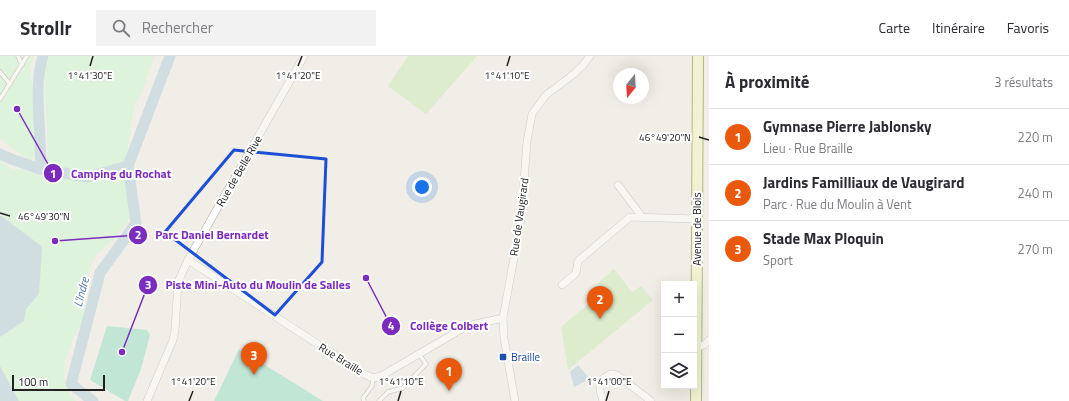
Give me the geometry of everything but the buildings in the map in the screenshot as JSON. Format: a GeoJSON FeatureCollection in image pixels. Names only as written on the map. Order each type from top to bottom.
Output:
{"type":"FeatureCollection","features":[{"type":"Feature","properties":{"kind":"main road","name":"Avenue de Blois"},"geometry":{"type":"LineString","coordinates":[[697,317],[698,56]]}},
{"type":"Feature","properties":{"kind":"main road","name":"Avenue de Blois"},"geometry":{"type":"LineString","coordinates":[[696,401],[697,353]]}},
{"type":"Feature","properties":{"kind":"street","name":"Rue de Belle Rive"},"geometry":{"type":"LineString","coordinates":[[147,401],[173,340],[178,282],[188,260],[304,56]]}},
{"type":"Feature","properties":{"kind":"street","name":"Rue de Vaugirard"},"geometry":{"type":"LineString","coordinates":[[515,401],[504,338],[503,318],[521,219],[527,142],[532,114],[546,95],[574,74],[590,56]]}},
{"type":"Feature","properties":{"kind":"street"},"geometry":{"type":"LineString","coordinates":[[618,185],[643,218]]}},
{"type":"Feature","properties":{"kind":"street"},"geometry":{"type":"LineString","coordinates":[[562,285],[576,273],[578,261],[630,218],[697,219]]}},
{"type":"Feature","properties":{"kind":"street","name":"Rue Braille"},"geometry":{"type":"LineString","coordinates":[[188,260],[364,374],[373,378],[381,376],[467,326],[503,318]]}},
{"type":"Feature","properties":{"kind":"street"},"geometry":{"type":"LineString","coordinates":[[697,347],[704,345],[709,340]]}},
{"type":"Feature","properties":{"kind":"street"},"geometry":{"type":"LineString","coordinates":[[603,401],[599,390],[599,385],[602,379],[611,374],[617,375],[651,401]]}},
{"type":"Feature","properties":{"kind":"lane"},"geometry":{"type":"LineString","coordinates":[[18,56],[22,65]]}},
{"type":"Feature","properties":{"kind":"lane"},"geometry":{"type":"LineString","coordinates":[[0,99],[28,56]]}},
{"type":"Feature","properties":{"kind":"lane"},"geometry":{"type":"LineString","coordinates":[[0,72],[10,84]]}},
{"type":"Feature","properties":{"kind":"lane"},"geometry":{"type":"LineString","coordinates":[[379,401],[388,392],[403,388],[426,364],[419,354]]}},
{"type":"Feature","properties":{"kind":"lane"},"geometry":{"type":"LineString","coordinates":[[364,401],[363,398],[372,386],[373,378]]}},
{"type":"Feature","properties":{"kind":"highlighted area"},"geometry":{"type":"Polygon","coordinates":[[[234,150],[326,159],[322,262],[275,315],[165,232],[234,150]]]}},
{"type":"Feature","properties":{"kind":"green space"},"geometry":{"type":"Polygon","coordinates":[[[0,56],[34,56],[30,66],[36,132],[36,152],[34,158],[29,160],[0,139],[0,56]]]}},
{"type":"Feature","properties":{"kind":"green space"},"geometry":{"type":"Polygon","coordinates":[[[49,56],[154,56],[141,94],[134,105],[124,177],[129,188],[129,218],[122,230],[99,253],[91,265],[83,317],[65,361],[64,378],[66,386],[76,401],[0,401],[0,161],[12,169],[27,170],[42,177],[48,150],[45,94],[46,69],[49,56]]]}},
{"type":"Feature","properties":{"kind":"green space"},"geometry":{"type":"Polygon","coordinates":[[[408,56],[477,56],[426,114],[388,86],[408,56]]]}},
{"type":"Feature","properties":{"kind":"green space"},"geometry":{"type":"Polygon","coordinates":[[[614,269],[632,292],[641,286],[653,300],[568,370],[561,327],[604,291],[598,283],[614,269]]]}},
{"type":"Feature","properties":{"kind":"green space"},"geometry":{"type":"Polygon","coordinates":[[[107,326],[147,330],[150,335],[141,369],[128,401],[125,401],[90,380],[107,326]]]}},
{"type":"Feature","properties":{"kind":"green space"},"geometry":{"type":"Polygon","coordinates":[[[239,349],[323,401],[214,401],[239,349]]]}},
{"type":"Feature","properties":{"kind":"water"},"geometry":{"type":"Polygon","coordinates":[[[0,215],[42,248],[39,294],[26,309],[24,321],[0,337],[0,215]]]}},
{"type":"Feature","properties":{"kind":"water"},"geometry":{"type":"Polygon","coordinates":[[[578,365],[590,379],[574,387],[570,372],[578,365]]]}},
{"type":"Feature","properties":{"kind":"water"},"geometry":{"type":"Polygon","coordinates":[[[0,366],[19,401],[0,401],[0,366]]]}},
{"type":"Feature","properties":{"kind":"waterway","name":"L'Indre"},"geometry":{"type":"LineString","coordinates":[[0,154],[40,169],[41,155],[38,83],[43,56]]}},
{"type":"Feature","properties":{"kind":"waterway","name":"L'Indre"},"geometry":{"type":"LineString","coordinates":[[93,401],[71,384],[100,273],[136,223],[128,166],[170,56]]}},
{"type":"Feature","properties":{"kind":"waterway","name":"L'Indre"},"geometry":{"type":"LineString","coordinates":[[40,169],[88,177],[128,166]]}},
{"type":"Feature","properties":{"kind":"place","name":"Camping du Rochat"},"geometry":{"type":"Point","coordinates":[17,109]}},
{"type":"Feature","properties":{"kind":"place","name":"Parc Daniel Bernardet"},"geometry":{"type":"Point","coordinates":[55,241]}},
{"type":"Feature","properties":{"kind":"place","name":"Collège Colbert"},"geometry":{"type":"Point","coordinates":[366,278]}},
{"type":"Feature","properties":{"kind":"place","name":"Jardins Familliaux de Vaugirard"},"geometry":{"type":"Point","coordinates":[600,319]}},
{"type":"Feature","properties":{"kind":"place","name":"Piste Mini-Auto du Moulin de Salles"},"geometry":{"type":"Point","coordinates":[122,352]}},
{"type":"Feature","properties":{"kind":"place","name":"Braille"},"geometry":{"type":"Point","coordinates":[503,357]}},
{"type":"Feature","properties":{"kind":"place","name":"Stade Max Ploquin"},"geometry":{"type":"Point","coordinates":[254,375]}},
{"type":"Feature","properties":{"kind":"place","name":"Gymnase Pierre Jablonsky"},"geometry":{"type":"Point","coordinates":[449,391]}}]}
